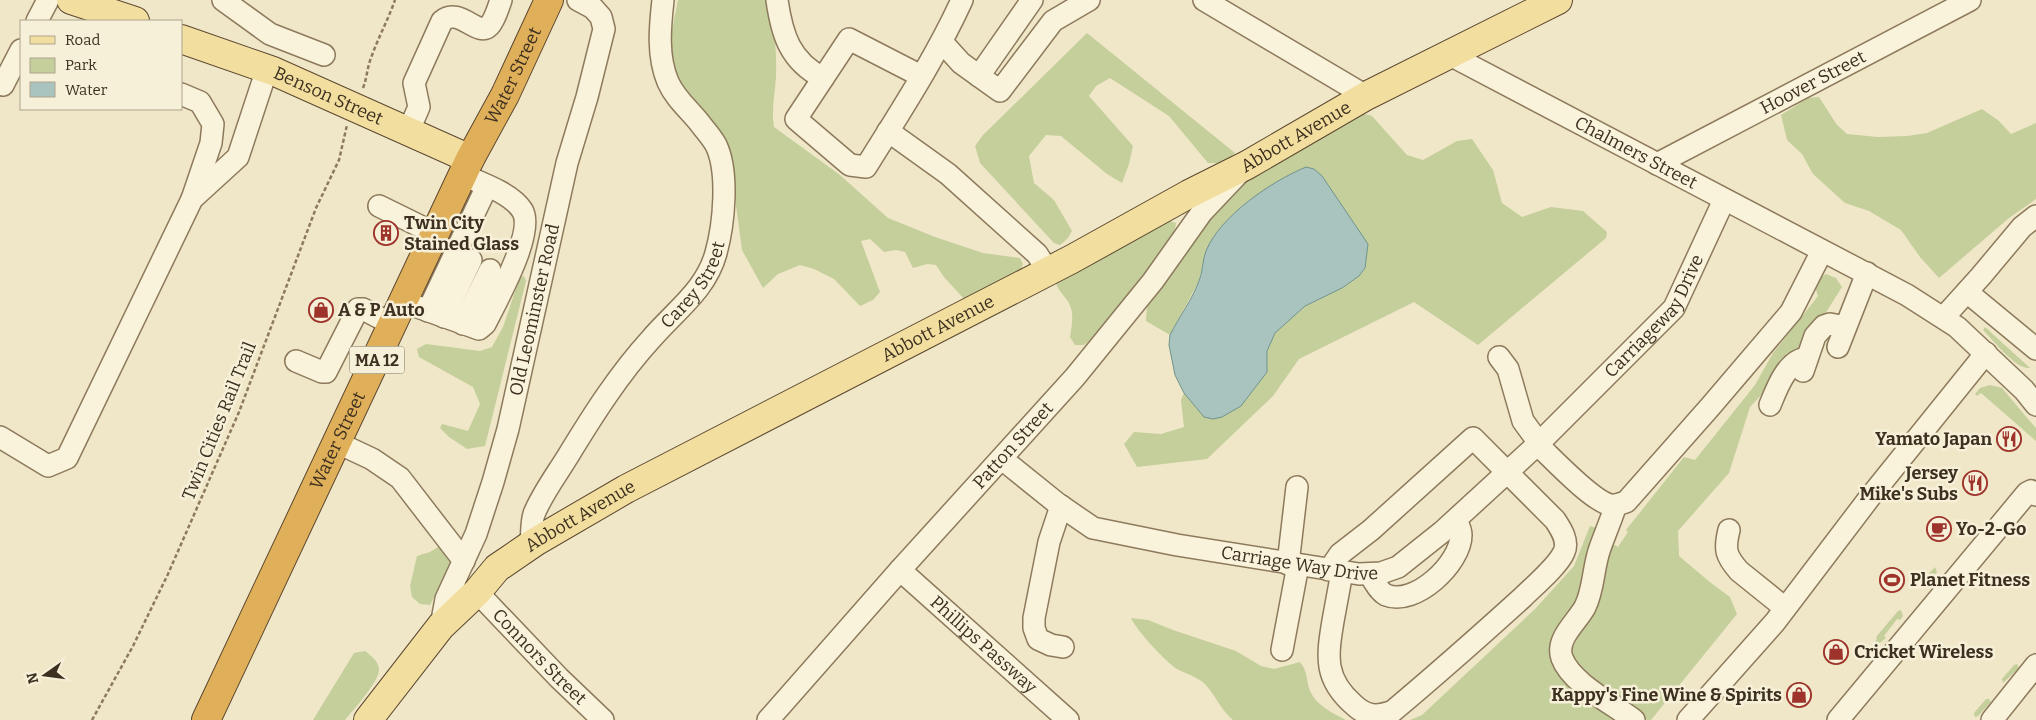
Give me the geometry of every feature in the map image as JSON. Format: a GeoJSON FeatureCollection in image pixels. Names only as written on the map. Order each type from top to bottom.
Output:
{"type":"FeatureCollection","features":[{"type":"Feature","properties":{"kind":"highway","name":"Water Street"},"geometry":{"type":"LineString","coordinates":[[206,720],[338,442],[426,316],[436,234],[474,173],[505,95],[549,0]]}},
{"type":"Feature","properties":{"kind":"main road"},"geometry":{"type":"LineString","coordinates":[[71,0],[132,20]]}},
{"type":"Feature","properties":{"kind":"main road","name":"Abbott Avenue"},"geometry":{"type":"LineString","coordinates":[[368,720],[441,626],[477,592],[497,568],[531,544],[635,484],[1048,272],[1189,194],[1247,165],[1366,96],[1450,56],[1558,0]]}},
{"type":"Feature","properties":{"kind":"main road","name":"Benson Street"},"geometry":{"type":"LineString","coordinates":[[182,38],[267,69],[408,132],[474,173]]}},
{"type":"Feature","properties":{"kind":"street"},"geometry":{"type":"LineString","coordinates":[[38,20],[48,0]]}},
{"type":"Feature","properties":{"kind":"street"},"geometry":{"type":"LineString","coordinates":[[223,0],[270,34],[324,55]]}},
{"type":"Feature","properties":{"kind":"street"},"geometry":{"type":"LineString","coordinates":[[408,132],[419,107],[414,83],[442,21],[454,16],[480,28],[486,28],[490,25],[501,0]]}},
{"type":"Feature","properties":{"kind":"street","name":"Old Leominster Road"},"geometry":{"type":"LineString","coordinates":[[441,626],[446,599],[476,534],[494,482],[508,429],[567,163],[587,97],[604,29],[601,17],[593,8],[578,0]]}},
{"type":"Feature","properties":{"kind":"street","name":"Carey Street"},"geometry":{"type":"LineString","coordinates":[[531,544],[534,516],[592,418],[627,366],[653,336],[684,306],[700,286],[710,271],[716,252],[720,233],[724,188],[721,162],[716,145],[681,103],[668,82],[661,59],[659,35],[663,0]]}},
{"type":"Feature","properties":{"kind":"street"},"geometry":{"type":"LineString","coordinates":[[777,0],[786,39],[792,51],[810,71],[823,78]]}},
{"type":"Feature","properties":{"kind":"street"},"geometry":{"type":"LineString","coordinates":[[921,76],[849,39],[796,119],[850,165],[866,167],[942,42],[962,0]]}},
{"type":"Feature","properties":{"kind":"street"},"geometry":{"type":"LineString","coordinates":[[979,76],[1032,0]]}},
{"type":"Feature","properties":{"kind":"street"},"geometry":{"type":"LineString","coordinates":[[1204,0],[1366,96]]}},
{"type":"Feature","properties":{"kind":"street","name":"Hoover Street"},"geometry":{"type":"LineString","coordinates":[[1657,164],[1970,0]]}},
{"type":"Feature","properties":{"kind":"street"},"geometry":{"type":"LineString","coordinates":[[942,42],[961,63],[1000,91],[1054,21],[1078,2]]}},
{"type":"Feature","properties":{"kind":"street"},"geometry":{"type":"LineString","coordinates":[[0,83],[3,84],[20,52]]}},
{"type":"Feature","properties":{"kind":"street","name":"Chalmers Street"},"geometry":{"type":"LineString","coordinates":[[1450,56],[1867,273],[1944,317],[2032,394]]}},
{"type":"Feature","properties":{"kind":"street"},"geometry":{"type":"LineString","coordinates":[[192,199],[238,157],[267,69]]}},
{"type":"Feature","properties":{"kind":"street"},"geometry":{"type":"LineString","coordinates":[[0,437],[48,466],[67,458],[192,199],[211,144],[213,124],[200,102],[182,94]]}},
{"type":"Feature","properties":{"kind":"street"},"geometry":{"type":"LineString","coordinates":[[888,130],[948,174],[1037,254],[1048,272]]}},
{"type":"Feature","properties":{"kind":"street","name":"Patton Street"},"geometry":{"type":"LineString","coordinates":[[768,720],[900,570],[1075,377],[1153,281],[1202,212],[1247,165]]}},
{"type":"Feature","properties":{"kind":"street"},"geometry":{"type":"LineString","coordinates":[[296,361],[326,372],[358,309],[426,316],[481,328],[499,274],[525,226],[525,216],[517,204],[474,173],[463,257],[426,316]]}},
{"type":"Feature","properties":{"kind":"street","name":"Carriageway Drive"},"geometry":{"type":"LineString","coordinates":[[1564,419],[1674,308],[1724,200]]}},
{"type":"Feature","properties":{"kind":"street"},"geometry":{"type":"LineString","coordinates":[[379,206],[436,234]]}},
{"type":"Feature","properties":{"kind":"street"},"geometry":{"type":"LineString","coordinates":[[1944,317],[2022,226],[2036,216]]}},
{"type":"Feature","properties":{"kind":"street"},"geometry":{"type":"LineString","coordinates":[[1500,357],[1508,370],[1523,421],[1538,444],[1596,498],[1609,505],[1626,502],[1710,408],[1791,312],[1822,251]]}},
{"type":"Feature","properties":{"kind":"street"},"geometry":{"type":"LineString","coordinates":[[463,257],[499,274]]}},
{"type":"Feature","properties":{"kind":"street"},"geometry":{"type":"LineString","coordinates":[[1770,405],[1782,379],[1791,367],[1799,360],[1805,365],[1815,336],[1824,326],[1836,324],[1841,337],[1867,273]]}},
{"type":"Feature","properties":{"kind":"street"},"geometry":{"type":"LineString","coordinates":[[1967,292],[2036,350]]}},
{"type":"Feature","properties":{"kind":"street"},"geometry":{"type":"LineString","coordinates":[[1688,720],[1785,608],[1870,497],[1986,353]]}},
{"type":"Feature","properties":{"kind":"street","name":"Carriage Way Drive"},"geometry":{"type":"LineString","coordinates":[[1002,459],[1061,506],[1093,528],[1293,564],[1369,574],[1381,573],[1398,567],[1456,520],[1564,419]]}},
{"type":"Feature","properties":{"kind":"street"},"geometry":{"type":"LineString","coordinates":[[1473,438],[1508,472],[1555,520],[1563,532],[1565,551],[1534,586],[1480,636],[1393,711],[1384,715],[1367,715],[1352,704],[1338,688],[1329,666],[1335,571],[1340,554],[1371,530],[1473,438]]}},
{"type":"Feature","properties":{"kind":"street"},"geometry":{"type":"LineString","coordinates":[[338,442],[372,459],[400,478],[464,561]]}},
{"type":"Feature","properties":{"kind":"street"},"geometry":{"type":"LineString","coordinates":[[1282,650],[1293,564],[1297,487]]}},
{"type":"Feature","properties":{"kind":"street"},"geometry":{"type":"LineString","coordinates":[[1838,720],[2027,492],[2031,491],[2036,495]]}},
{"type":"Feature","properties":{"kind":"street"},"geometry":{"type":"LineString","coordinates":[[1616,505],[1599,549],[1585,606],[1562,643],[1561,652],[1565,664],[1572,673],[1634,720]]}},
{"type":"Feature","properties":{"kind":"street"},"geometry":{"type":"LineString","coordinates":[[1061,506],[1049,542],[1034,618],[1034,628],[1038,639],[1051,645],[1064,647]]}},
{"type":"Feature","properties":{"kind":"street"},"geometry":{"type":"LineString","coordinates":[[1369,574],[1386,595],[1405,595],[1427,586],[1444,570],[1456,552],[1461,534],[1456,520]]}},
{"type":"Feature","properties":{"kind":"street"},"geometry":{"type":"LineString","coordinates":[[1730,530],[1726,549],[1733,564],[1785,608]]}},
{"type":"Feature","properties":{"kind":"street","name":"Phillips Passway"},"geometry":{"type":"LineString","coordinates":[[900,570],[1068,720]]}},
{"type":"Feature","properties":{"kind":"street","name":"Connors Street"},"geometry":{"type":"LineString","coordinates":[[477,592],[603,720]]}},
{"type":"Feature","properties":{"kind":"street"},"geometry":{"type":"LineString","coordinates":[[1992,720],[2036,665]]}},
{"type":"Feature","properties":{"kind":"path"},"geometry":{"type":"LineString","coordinates":[[362,90],[368,77],[370,60],[395,0]]}},
{"type":"Feature","properties":{"kind":"path","name":"Twin Cities Rail Trail"},"geometry":{"type":"LineString","coordinates":[[92,720],[133,646],[168,574],[239,412],[316,208],[339,160],[348,123]]}},
{"type":"Feature","properties":{"kind":"path"},"geometry":{"type":"LineString","coordinates":[[1974,588],[1986,574]]}},
{"type":"Feature","properties":{"kind":"green space"},"geometry":{"type":"Polygon","coordinates":[[[678,0],[770,0],[776,58],[773,108],[774,127],[840,175],[888,218],[935,237],[983,253],[1020,258],[1023,264],[1020,272],[964,299],[936,265],[927,264],[913,268],[905,252],[896,250],[884,252],[870,239],[861,241],[880,292],[873,300],[860,306],[834,279],[814,269],[800,265],[778,274],[763,288],[742,250],[728,146],[678,86],[670,40],[678,0]]]}},
{"type":"Feature","properties":{"kind":"green space"},"geometry":{"type":"Polygon","coordinates":[[[1087,33],[1235,153],[1224,163],[1208,163],[1169,116],[1110,78],[1096,86],[1089,96],[1133,146],[1122,183],[1107,174],[1061,136],[1046,135],[1029,156],[1034,183],[1054,200],[1072,231],[1068,238],[1060,245],[1054,243],[980,163],[975,146],[983,135],[1087,33]]]}},
{"type":"Feature","properties":{"kind":"green space"},"geometry":{"type":"Polygon","coordinates":[[[1819,97],[1837,125],[1847,134],[1878,137],[1927,133],[1982,109],[1999,121],[2011,134],[2036,123],[2036,199],[2009,218],[1939,278],[1920,257],[1901,230],[1869,211],[1845,203],[1813,174],[1802,154],[1787,140],[1781,115],[1808,98],[1819,97]]]}},
{"type":"Feature","properties":{"kind":"green space"},"geometry":{"type":"Polygon","coordinates":[[[1355,111],[1372,116],[1407,155],[1423,160],[1457,141],[1472,139],[1493,170],[1502,203],[1522,217],[1551,207],[1583,211],[1607,232],[1606,238],[1478,345],[1414,302],[1299,359],[1273,396],[1207,459],[1137,467],[1124,444],[1134,432],[1161,434],[1184,427],[1181,400],[1184,393],[1204,417],[1267,372],[1267,351],[1274,333],[1305,306],[1342,288],[1359,276],[1365,269],[1368,244],[1206,251],[1199,281],[1170,335],[1146,321],[1147,307],[1204,227],[1242,183],[1355,111]]]}},
{"type":"Feature","properties":{"kind":"green space"},"geometry":{"type":"Polygon","coordinates":[[[1167,220],[1176,223],[1174,234],[1167,247],[1090,340],[1084,345],[1075,345],[1070,337],[1072,318],[1070,304],[1058,288],[1055,279],[1167,220]]]}},
{"type":"Feature","properties":{"kind":"green space"},"geometry":{"type":"Polygon","coordinates":[[[1826,274],[1836,278],[1842,287],[1816,328],[1784,371],[1750,407],[1729,473],[1678,531],[1679,556],[1730,597],[1737,614],[1651,720],[1647,720],[1590,681],[1574,661],[1570,651],[1590,612],[1611,543],[1618,547],[1628,532],[1626,530],[1684,457],[1695,460],[1755,385],[1773,353],[1818,296],[1815,287],[1820,278],[1826,274]]]}},
{"type":"Feature","properties":{"kind":"green space"},"geometry":{"type":"Polygon","coordinates":[[[524,276],[526,281],[485,446],[467,449],[449,437],[440,428],[442,424],[468,431],[480,404],[473,387],[419,357],[417,349],[426,344],[480,351],[492,347],[503,327],[520,277],[524,276]]]}},
{"type":"Feature","properties":{"kind":"green space"},"geometry":{"type":"Polygon","coordinates":[[[1985,327],[2030,368],[2018,364],[2005,354],[1983,330],[1985,327]]]}},
{"type":"Feature","properties":{"kind":"green space"},"geometry":{"type":"Polygon","coordinates":[[[1990,385],[2002,388],[2036,428],[2036,441],[1981,393],[1977,396],[1975,394],[1980,388],[1990,385]]]}},
{"type":"Feature","properties":{"kind":"green space"},"geometry":{"type":"Polygon","coordinates":[[[1590,526],[1597,528],[1585,586],[1555,645],[1619,720],[1410,720],[1422,715],[1535,609],[1574,566],[1590,526]]]}},
{"type":"Feature","properties":{"kind":"green space"},"geometry":{"type":"Polygon","coordinates":[[[443,544],[452,562],[430,605],[420,604],[412,597],[410,586],[417,556],[430,552],[443,544]]]}},
{"type":"Feature","properties":{"kind":"green space"},"geometry":{"type":"Polygon","coordinates":[[[1935,567],[1937,572],[1929,581],[1931,582],[1927,587],[1925,585],[1924,587],[1921,582],[1935,567]]]}},
{"type":"Feature","properties":{"kind":"green space"},"geometry":{"type":"Polygon","coordinates":[[[1901,610],[1903,616],[1900,620],[1897,619],[1884,636],[1886,638],[1876,646],[1873,644],[1877,639],[1876,637],[1898,611],[1901,610]]]}},
{"type":"Feature","properties":{"kind":"green space"},"geometry":{"type":"Polygon","coordinates":[[[1131,618],[1148,620],[1236,651],[1261,666],[1274,669],[1300,662],[1313,696],[1326,708],[1346,720],[1233,720],[1205,684],[1177,669],[1166,660],[1145,638],[1131,618]]]}},
{"type":"Feature","properties":{"kind":"green space"},"geometry":{"type":"Polygon","coordinates":[[[365,651],[376,661],[379,669],[375,681],[365,695],[345,720],[313,720],[354,653],[365,651]]]}},
{"type":"Feature","properties":{"kind":"green space"},"geometry":{"type":"Polygon","coordinates":[[[2017,664],[2019,668],[2003,683],[2002,679],[2017,664]]]}},
{"type":"Feature","properties":{"kind":"green space"},"geometry":{"type":"Polygon","coordinates":[[[1986,699],[1989,699],[1991,702],[1975,717],[1974,713],[1986,699]]]}},
{"type":"Feature","properties":{"kind":"water"},"geometry":{"type":"Polygon","coordinates":[[[1306,167],[1314,169],[1322,176],[1368,244],[1365,268],[1359,276],[1342,288],[1305,306],[1275,333],[1267,351],[1267,372],[1241,406],[1222,417],[1213,419],[1204,417],[1184,393],[1175,375],[1169,345],[1170,335],[1196,288],[1206,251],[1223,225],[1248,201],[1278,181],[1306,167]]]}},
{"type":"Feature","properties":{"kind":"place","name":"Twin City Stained Glass"},"geometry":{"type":"Point","coordinates":[386,233]}},
{"type":"Feature","properties":{"kind":"place","name":"A & P Auto"},"geometry":{"type":"Point","coordinates":[321,310]}},
{"type":"Feature","properties":{"kind":"place","name":"Yamato Japan"},"geometry":{"type":"Point","coordinates":[2009,439]}},
{"type":"Feature","properties":{"kind":"place","name":"Jersey Mike's Subs"},"geometry":{"type":"Point","coordinates":[1975,483]}},
{"type":"Feature","properties":{"kind":"place","name":"Yo-2-Go"},"geometry":{"type":"Point","coordinates":[1939,529]}},
{"type":"Feature","properties":{"kind":"place","name":"Planet Fitness"},"geometry":{"type":"Point","coordinates":[1892,580]}},
{"type":"Feature","properties":{"kind":"place","name":"Cricket Wireless"},"geometry":{"type":"Point","coordinates":[1836,652]}},
{"type":"Feature","properties":{"kind":"place","name":"Kappy's Fine Wine & Spirits"},"geometry":{"type":"Point","coordinates":[1799,695]}}]}
